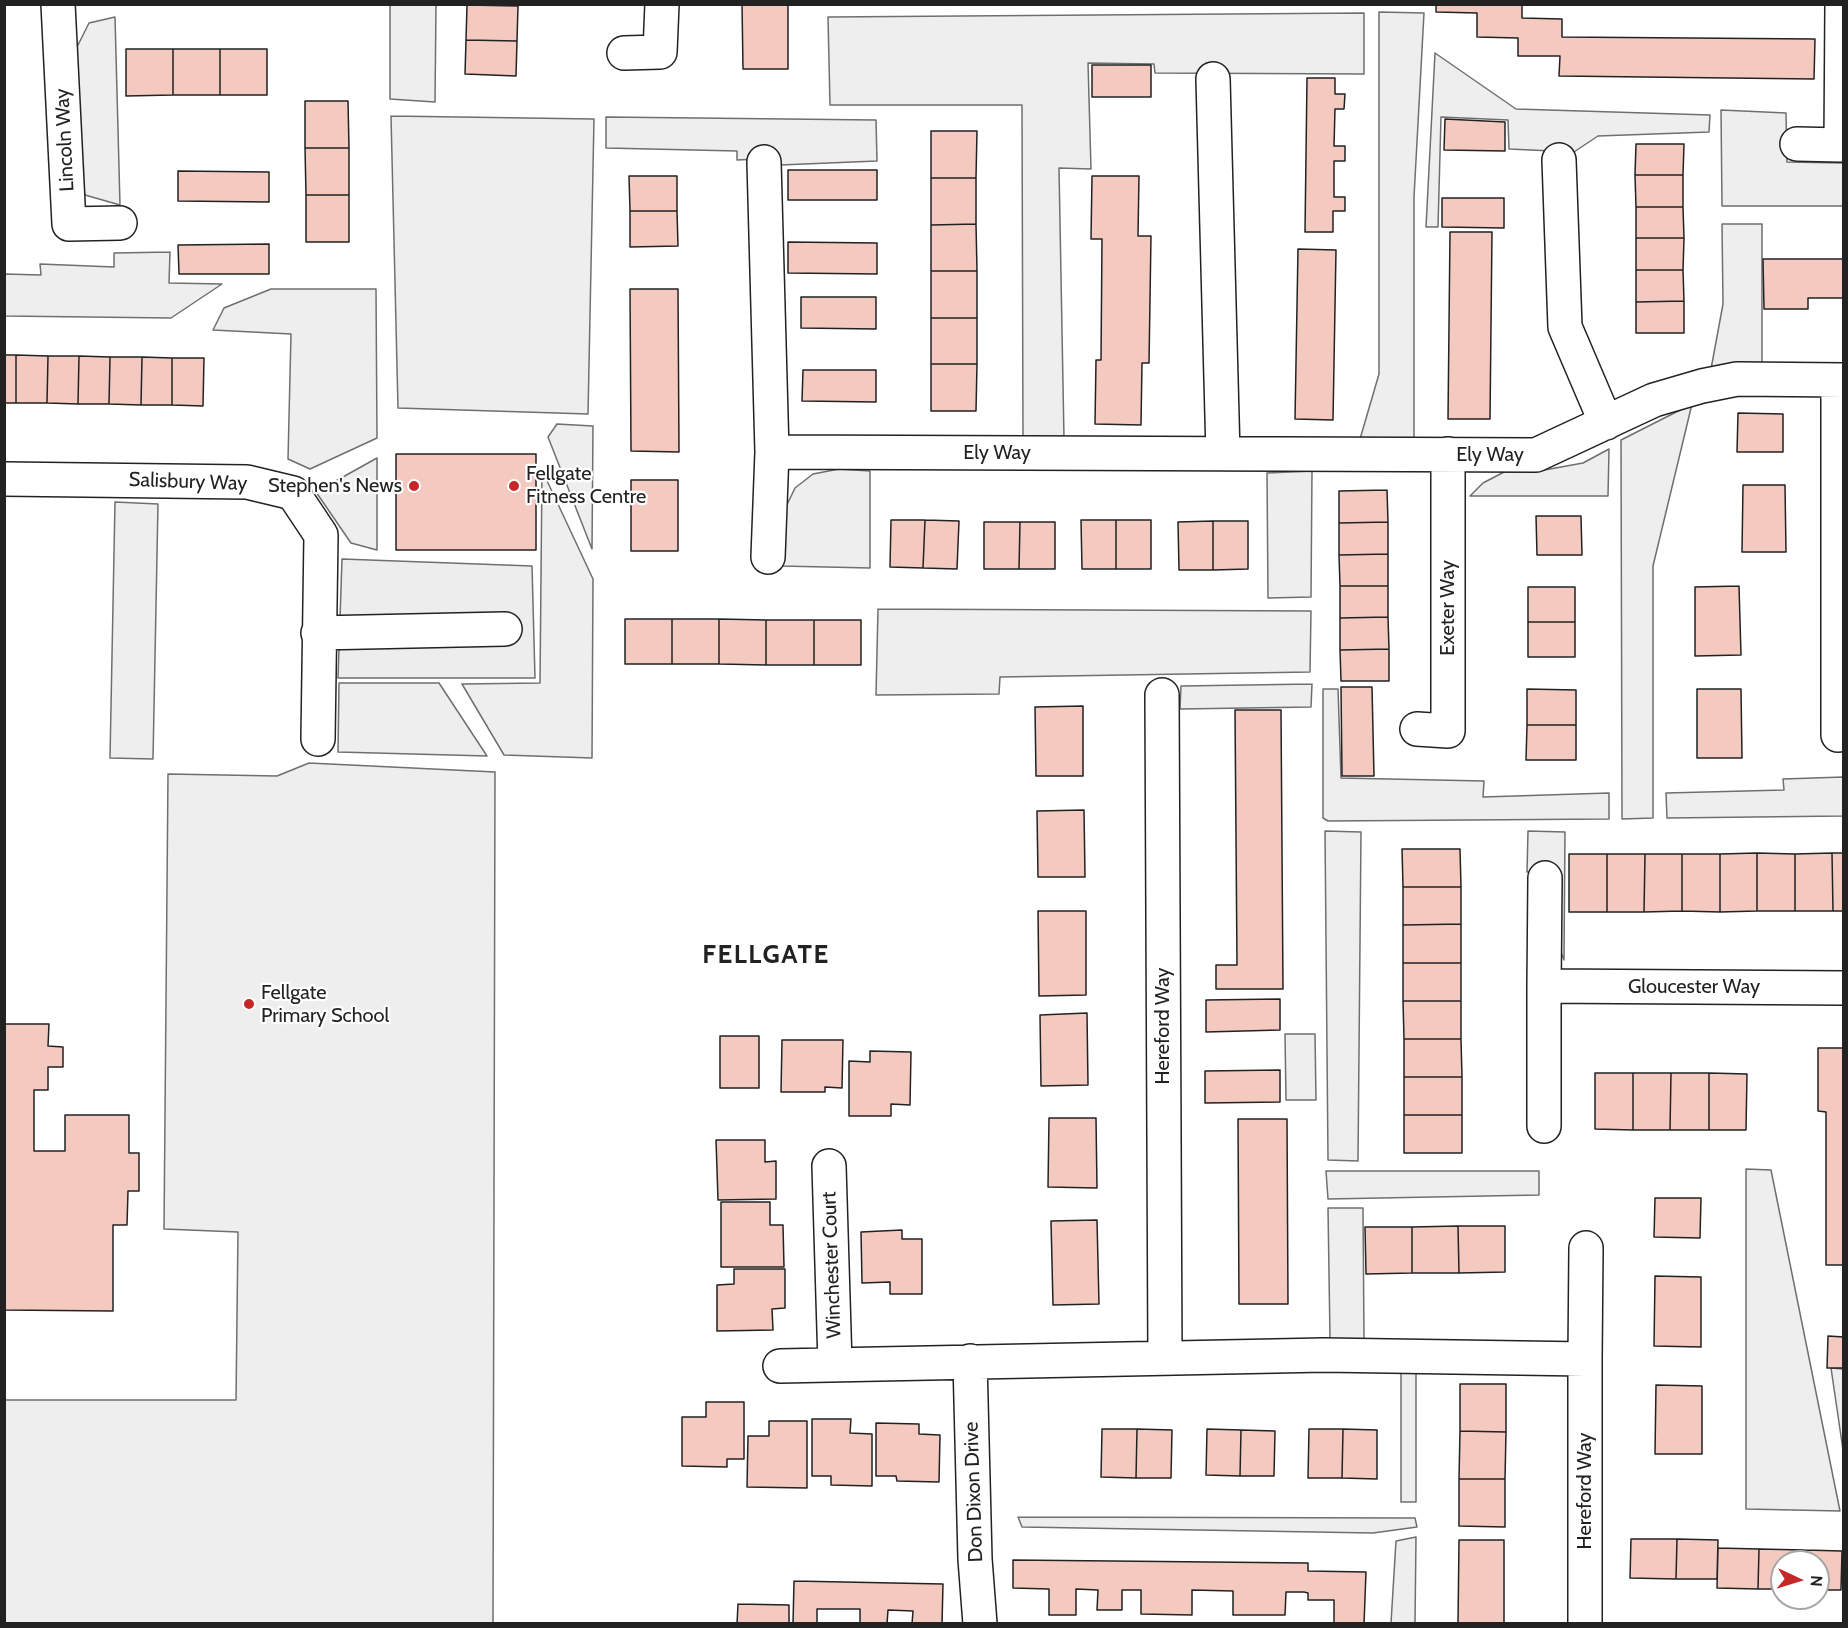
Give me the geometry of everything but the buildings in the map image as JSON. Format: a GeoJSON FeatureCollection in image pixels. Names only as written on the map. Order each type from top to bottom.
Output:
{"type":"FeatureCollection","features":[{"type":"Feature","properties":{"kind":"street","name":"Lincoln Way"},"geometry":{"type":"LineString","coordinates":[[58,4],[69,224],[120,223]]}},
{"type":"Feature","properties":{"kind":"street"},"geometry":{"type":"LineString","coordinates":[[624,53],[660,52],[662,4]]}},
{"type":"Feature","properties":{"kind":"street"},"geometry":{"type":"LineString","coordinates":[[1797,144],[1841,145],[1842,4]]}},
{"type":"Feature","properties":{"kind":"street"},"geometry":{"type":"LineString","coordinates":[[1213,79],[1223,454]]}},
{"type":"Feature","properties":{"kind":"street"},"geometry":{"type":"LineString","coordinates":[[1559,160],[1565,327],[1606,423]]}},
{"type":"Feature","properties":{"kind":"street"},"geometry":{"type":"LineString","coordinates":[[764,162],[772,452],[768,556]]}},
{"type":"Feature","properties":{"kind":"street","name":"Ely Way"},"geometry":{"type":"LineString","coordinates":[[772,452],[1536,455],[1654,400],[1702,386],[1737,379],[1841,380]]}},
{"type":"Feature","properties":{"kind":"street"},"geometry":{"type":"LineString","coordinates":[[1838,735],[1841,380]]}},
{"type":"Feature","properties":{"kind":"street","name":"Exeter Way"},"geometry":{"type":"LineString","coordinates":[[1417,729],[1448,731],[1448,454]]}},
{"type":"Feature","properties":{"kind":"street","name":"Salisbury Way"},"geometry":{"type":"LineString","coordinates":[[4,479],[247,482],[293,493],[321,535],[318,739]]}},
{"type":"Feature","properties":{"kind":"street"},"geometry":{"type":"LineString","coordinates":[[318,633],[505,628]]}},
{"type":"Feature","properties":{"kind":"street","name":"Hereford Way"},"geometry":{"type":"LineString","coordinates":[[1162,695],[1165,1357]]}},
{"type":"Feature","properties":{"kind":"street"},"geometry":{"type":"LineString","coordinates":[[1544,1126],[1545,878]]}},
{"type":"Feature","properties":{"kind":"street","name":"Gloucester Way"},"geometry":{"type":"LineString","coordinates":[[1544,986],[1844,988]]}},
{"type":"Feature","properties":{"kind":"street","name":"Winchester Court"},"geometry":{"type":"LineString","coordinates":[[830,1166],[835,1364]]}},
{"type":"Feature","properties":{"kind":"street","name":"Hereford Way"},"geometry":{"type":"LineString","coordinates":[[1585,1623],[1586,1248]]}},
{"type":"Feature","properties":{"kind":"street"},"geometry":{"type":"LineString","coordinates":[[970,1361],[1324,1355],[1585,1359]]}},
{"type":"Feature","properties":{"kind":"street","name":"Winchester Court"},"geometry":{"type":"LineString","coordinates":[[780,1366],[970,1361]]}},
{"type":"Feature","properties":{"kind":"street","name":"Don Dixon Drive"},"geometry":{"type":"LineString","coordinates":[[970,1361],[975,1558],[980,1623]]}},
{"type":"Feature","properties":{"kind":"shaded area"},"geometry":{"type":"Polygon","coordinates":[[[390,5],[436,5],[435,102],[390,99],[390,5]]]}},
{"type":"Feature","properties":{"kind":"shaded area"},"geometry":{"type":"Polygon","coordinates":[[[1379,12],[1424,13],[1414,197],[1414,438],[1360,439],[1379,374],[1379,12]]]}},
{"type":"Feature","properties":{"kind":"shaded area"},"geometry":{"type":"Polygon","coordinates":[[[1364,13],[1364,74],[1155,73],[1154,64],[1088,63],[1091,169],[1059,168],[1064,438],[1023,437],[1022,105],[830,105],[828,17],[1364,13]]]}},
{"type":"Feature","properties":{"kind":"shaded area"},"geometry":{"type":"Polygon","coordinates":[[[115,17],[120,205],[85,195],[75,164],[74,53],[89,23],[115,17]]]}},
{"type":"Feature","properties":{"kind":"shaded area"},"geometry":{"type":"Polygon","coordinates":[[[1435,53],[1516,109],[1710,115],[1709,132],[1598,136],[1574,152],[1509,149],[1508,120],[1441,117],[1438,227],[1426,227],[1435,53]]]}},
{"type":"Feature","properties":{"kind":"shaded area"},"geometry":{"type":"Polygon","coordinates":[[[1721,110],[1786,113],[1787,162],[1843,163],[1843,206],[1722,206],[1721,110]]]}},
{"type":"Feature","properties":{"kind":"shaded area"},"geometry":{"type":"Polygon","coordinates":[[[391,116],[594,119],[588,414],[398,408],[391,116]]]}},
{"type":"Feature","properties":{"kind":"shaded area"},"geometry":{"type":"Polygon","coordinates":[[[606,117],[876,120],[877,161],[780,165],[780,158],[737,160],[737,151],[606,148],[606,117]]]}},
{"type":"Feature","properties":{"kind":"shaded area"},"geometry":{"type":"Polygon","coordinates":[[[1722,224],[1762,224],[1762,366],[1711,369],[1723,304],[1722,224]]]}},
{"type":"Feature","properties":{"kind":"shaded area"},"geometry":{"type":"Polygon","coordinates":[[[170,252],[169,283],[222,284],[171,318],[5,316],[5,274],[41,275],[40,264],[114,267],[114,253],[170,252]]]}},
{"type":"Feature","properties":{"kind":"shaded area"},"geometry":{"type":"Polygon","coordinates":[[[271,289],[376,289],[377,438],[310,469],[288,459],[291,334],[213,330],[224,308],[271,289]]]}},
{"type":"Feature","properties":{"kind":"shaded area"},"geometry":{"type":"Polygon","coordinates":[[[1692,404],[1653,566],[1653,818],[1622,819],[1621,440],[1692,404]]]}},
{"type":"Feature","properties":{"kind":"shaded area"},"geometry":{"type":"Polygon","coordinates":[[[557,424],[593,426],[592,549],[548,437],[557,424]]]}},
{"type":"Feature","properties":{"kind":"shaded area"},"geometry":{"type":"Polygon","coordinates":[[[1609,449],[1608,496],[1470,496],[1483,483],[1504,472],[1539,471],[1583,463],[1609,449]]]}},
{"type":"Feature","properties":{"kind":"shaded area"},"geometry":{"type":"Polygon","coordinates":[[[377,458],[377,550],[351,543],[316,492],[377,458]]]}},
{"type":"Feature","properties":{"kind":"shaded area"},"geometry":{"type":"Polygon","coordinates":[[[839,469],[870,471],[870,568],[781,566],[783,513],[795,488],[813,474],[839,469]]]}},
{"type":"Feature","properties":{"kind":"shaded area"},"geometry":{"type":"Polygon","coordinates":[[[542,470],[593,579],[592,758],[504,755],[462,684],[540,683],[542,470]]]}},
{"type":"Feature","properties":{"kind":"shaded area"},"geometry":{"type":"Polygon","coordinates":[[[1312,471],[1311,597],[1268,598],[1267,473],[1312,471]]]}},
{"type":"Feature","properties":{"kind":"shaded area"},"geometry":{"type":"Polygon","coordinates":[[[115,502],[158,504],[153,759],[110,758],[115,502]]]}},
{"type":"Feature","properties":{"kind":"shaded area"},"geometry":{"type":"Polygon","coordinates":[[[342,559],[532,566],[535,678],[338,678],[342,559]]]}},
{"type":"Feature","properties":{"kind":"shaded area"},"geometry":{"type":"Polygon","coordinates":[[[878,609],[1311,611],[1310,672],[1000,677],[999,694],[876,695],[878,609]]]}},
{"type":"Feature","properties":{"kind":"shaded area"},"geometry":{"type":"Polygon","coordinates":[[[339,683],[439,683],[487,756],[338,752],[339,683]]]}},
{"type":"Feature","properties":{"kind":"shaded area"},"geometry":{"type":"Polygon","coordinates":[[[1312,684],[1311,707],[1180,709],[1181,686],[1312,684]]]}},
{"type":"Feature","properties":{"kind":"shaded area"},"geometry":{"type":"Polygon","coordinates":[[[1323,689],[1338,689],[1341,778],[1484,781],[1483,797],[1609,793],[1609,819],[1328,821],[1323,818],[1323,689]]]}},
{"type":"Feature","properties":{"kind":"shaded area"},"geometry":{"type":"Polygon","coordinates":[[[309,763],[495,772],[493,1623],[5,1623],[5,1400],[236,1400],[238,1232],[164,1229],[168,774],[277,776],[309,763]]]}},
{"type":"Feature","properties":{"kind":"shaded area"},"geometry":{"type":"Polygon","coordinates":[[[1843,777],[1843,816],[1667,818],[1666,793],[1784,790],[1783,779],[1843,777]]]}},
{"type":"Feature","properties":{"kind":"shaded area"},"geometry":{"type":"Polygon","coordinates":[[[1325,831],[1361,832],[1358,1161],[1328,1160],[1325,831]]]}},
{"type":"Feature","properties":{"kind":"shaded area"},"geometry":{"type":"Polygon","coordinates":[[[1528,831],[1565,832],[1564,960],[1555,937],[1555,870],[1527,872],[1528,831]]]}},
{"type":"Feature","properties":{"kind":"shaded area"},"geometry":{"type":"Polygon","coordinates":[[[1285,1034],[1315,1034],[1316,1100],[1286,1100],[1285,1034]]]}},
{"type":"Feature","properties":{"kind":"shaded area"},"geometry":{"type":"Polygon","coordinates":[[[1746,1169],[1771,1170],[1840,1511],[1746,1509],[1746,1169]]]}},
{"type":"Feature","properties":{"kind":"shaded area"},"geometry":{"type":"Polygon","coordinates":[[[1326,1171],[1539,1171],[1539,1195],[1328,1199],[1326,1171]]]}},
{"type":"Feature","properties":{"kind":"shaded area"},"geometry":{"type":"Polygon","coordinates":[[[1328,1208],[1363,1208],[1364,1339],[1330,1339],[1328,1208]]]}},
{"type":"Feature","properties":{"kind":"shaded area"},"geometry":{"type":"Polygon","coordinates":[[[1401,1368],[1416,1369],[1416,1502],[1401,1502],[1401,1368]]]}},
{"type":"Feature","properties":{"kind":"shaded area"},"geometry":{"type":"Polygon","coordinates":[[[1831,1368],[1843,1369],[1843,1450],[1831,1368]]]}},
{"type":"Feature","properties":{"kind":"shaded area"},"geometry":{"type":"Polygon","coordinates":[[[1018,1517],[1415,1518],[1417,1527],[1373,1533],[1022,1527],[1018,1517]]]}},
{"type":"Feature","properties":{"kind":"shaded area"},"geometry":{"type":"Polygon","coordinates":[[[1416,1537],[1415,1623],[1391,1623],[1396,1541],[1416,1537]]]}},
{"type":"Feature","properties":{"kind":"place","name":"Stephen's News"},"geometry":{"type":"Point","coordinates":[414,486]}},
{"type":"Feature","properties":{"kind":"place","name":"Fellgate Fitness Centre"},"geometry":{"type":"Point","coordinates":[514,486]}},
{"type":"Feature","properties":{"kind":"place","name":"Fellgate Primary School"},"geometry":{"type":"Point","coordinates":[249,1004]}},
{"type":"Feature","properties":{"kind":"district","name":"FELLGATE"},"geometry":{"type":"Point","coordinates":[766,955]}}]}
